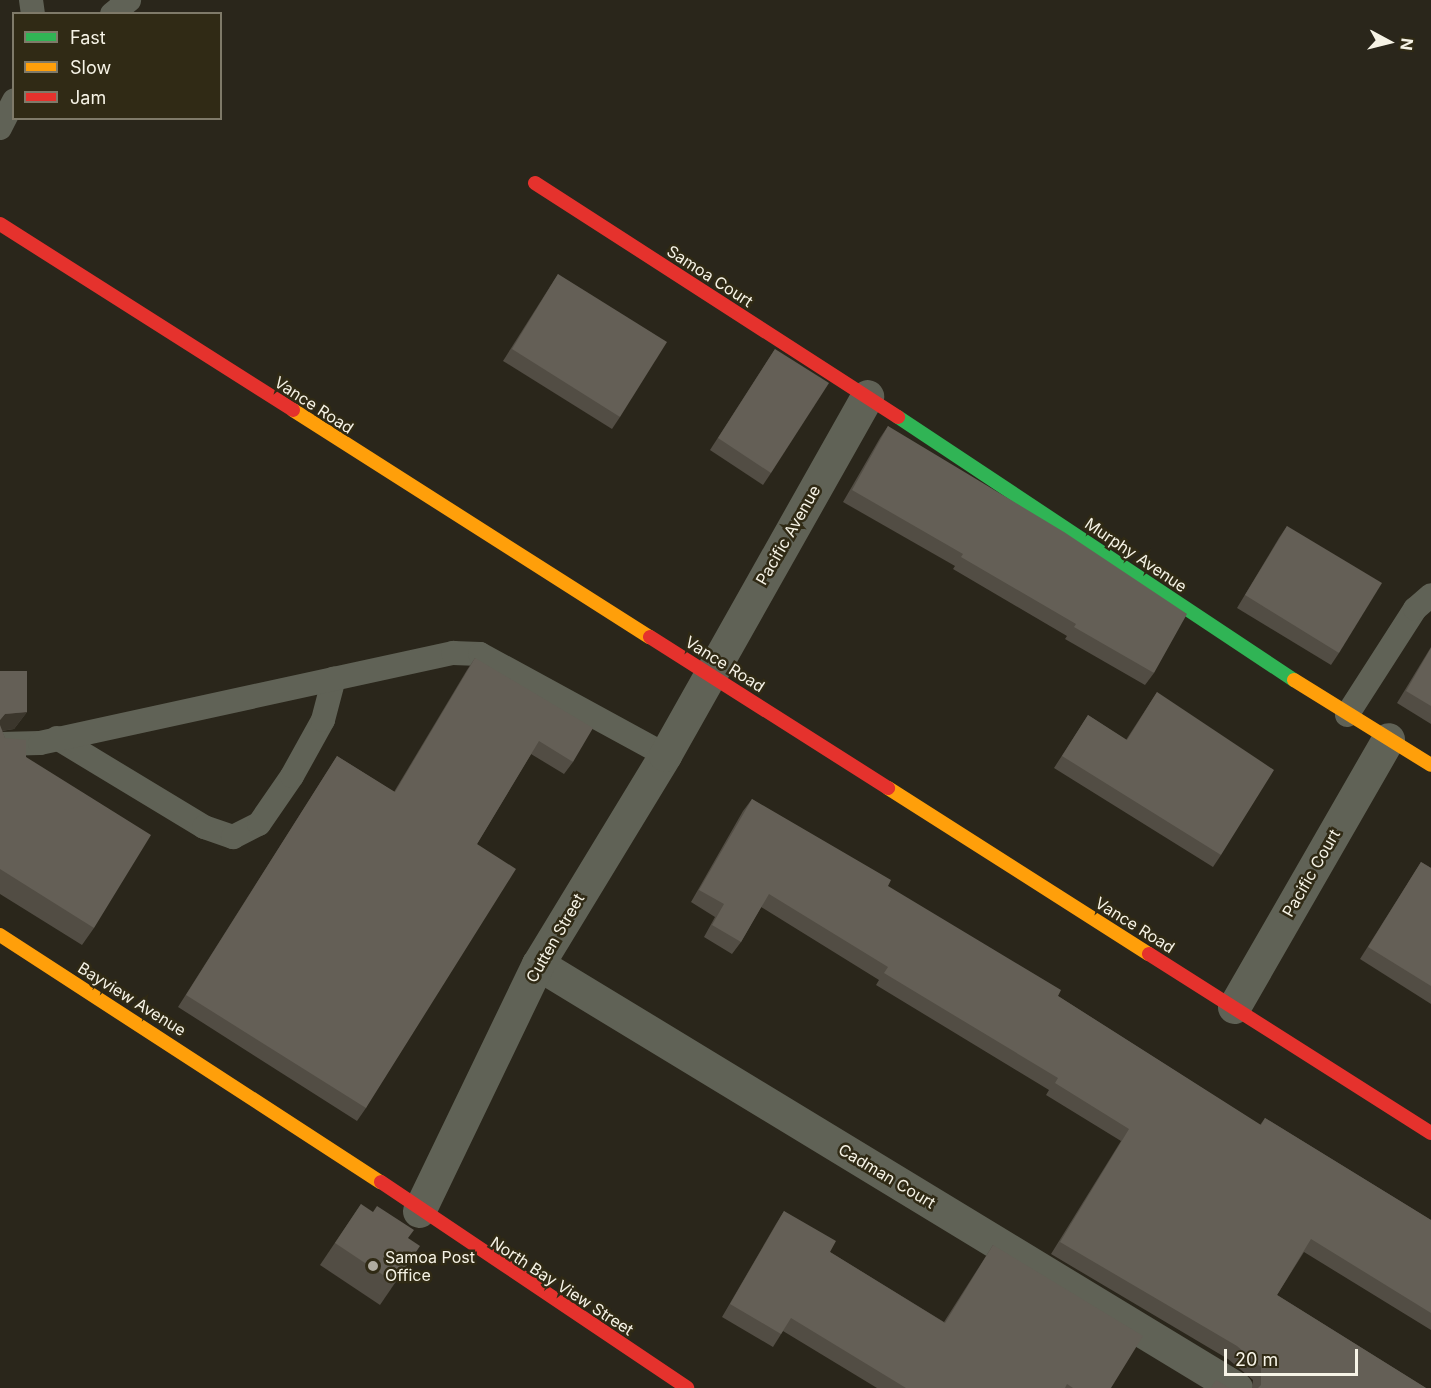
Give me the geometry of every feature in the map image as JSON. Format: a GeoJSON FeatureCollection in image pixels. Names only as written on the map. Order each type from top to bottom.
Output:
{"type":"FeatureCollection","features":[{"type":"Feature","properties":{"kind":"street","name":"Samoa Court"},"geometry":{"type":"LineString","coordinates":[[535,183],[867,396]]}},
{"type":"Feature","properties":{"kind":"street","name":"Vance Road"},"geometry":{"type":"LineString","coordinates":[[0,224],[1431,1133]]}},
{"type":"Feature","properties":{"kind":"street","name":"Pacific Avenue"},"geometry":{"type":"LineString","coordinates":[[708,674],[867,396]]}},
{"type":"Feature","properties":{"kind":"street","name":"Murphy Avenue"},"geometry":{"type":"LineString","coordinates":[[867,396],[1347,715],[1388,739]]}},
{"type":"Feature","properties":{"kind":"street","name":"Cutten Street"},"geometry":{"type":"LineString","coordinates":[[419,1211],[538,964],[665,755],[708,674]]}},
{"type":"Feature","properties":{"kind":"street","name":"Pacific Court"},"geometry":{"type":"LineString","coordinates":[[1234,1007],[1388,739]]}},
{"type":"Feature","properties":{"kind":"street"},"geometry":{"type":"LineString","coordinates":[[1388,739],[1431,765]]}},
{"type":"Feature","properties":{"kind":"street","name":"Bayview Avenue"},"geometry":{"type":"LineString","coordinates":[[0,935],[246,1091],[419,1211]]}},
{"type":"Feature","properties":{"kind":"street","name":"Cadman Court"},"geometry":{"type":"LineString","coordinates":[[538,964],[1236,1388]]}},
{"type":"Feature","properties":{"kind":"street","name":"North Bay View Street"},"geometry":{"type":"LineString","coordinates":[[419,1211],[687,1388]]}},
{"type":"Feature","properties":{"kind":"lane"},"geometry":{"type":"LineString","coordinates":[[114,12],[129,0]]}},
{"type":"Feature","properties":{"kind":"lane"},"geometry":{"type":"LineString","coordinates":[[0,128],[12,104]]}},
{"type":"Feature","properties":{"kind":"lane"},"geometry":{"type":"LineString","coordinates":[[1347,715],[1414,609],[1431,595]]}},
{"type":"Feature","properties":{"kind":"lane"},"geometry":{"type":"LineString","coordinates":[[0,744],[57,738],[453,653],[480,654],[665,755]]}},
{"type":"Feature","properties":{"kind":"lane"},"geometry":{"type":"LineString","coordinates":[[57,738],[204,827],[233,837],[259,824],[292,776],[323,720],[334,678]]}},
{"type":"Feature","properties":{"kind":"building"},"geometry":{"type":"Polygon","coordinates":[[[558,274],[667,342],[620,417],[512,349],[558,274]]]}},
{"type":"Feature","properties":{"kind":"building"},"geometry":{"type":"Polygon","coordinates":[[[775,349],[829,383],[771,473],[718,438],[775,349]]]}},
{"type":"Feature","properties":{"kind":"building"},"geometry":{"type":"Polygon","coordinates":[[[888,426],[1064,532],[1187,614],[1154,673],[1074,627],[1076,624],[961,557],[963,554],[852,490],[888,426]]]}},
{"type":"Feature","properties":{"kind":"building"},"geometry":{"type":"Polygon","coordinates":[[[1287,526],[1382,583],[1339,653],[1245,595],[1287,526]]]}},
{"type":"Feature","properties":{"kind":"building"},"geometry":{"type":"Polygon","coordinates":[[[1431,648],[1431,706],[1406,691],[1431,648]]]}},
{"type":"Feature","properties":{"kind":"building"},"geometry":{"type":"Polygon","coordinates":[[[475,658],[593,728],[573,762],[539,741],[477,844],[516,869],[366,1108],[186,995],[337,756],[395,792],[475,658]]]}},
{"type":"Feature","properties":{"kind":"building"},"geometry":{"type":"Polygon","coordinates":[[[0,671],[27,671],[27,712],[5,714],[0,720],[0,671]]]}},
{"type":"Feature","properties":{"kind":"building"},"geometry":{"type":"Polygon","coordinates":[[[1157,692],[1274,770],[1221,855],[1062,756],[1088,715],[1127,740],[1157,692]]]}},
{"type":"Feature","properties":{"kind":"building"},"geometry":{"type":"Polygon","coordinates":[[[0,725],[5,738],[26,740],[26,757],[151,835],[94,928],[0,869],[0,725]]]}},
{"type":"Feature","properties":{"kind":"building"},"geometry":{"type":"Polygon","coordinates":[[[752,799],[891,880],[888,886],[1061,990],[1058,996],[1261,1125],[1265,1118],[1431,1220],[1431,1313],[1311,1239],[1277,1295],[1426,1388],[1258,1388],[1261,1385],[1261,1367],[1237,1346],[1060,1242],[1129,1129],[1055,1083],[1058,1078],[884,973],[888,967],[769,894],[741,942],[712,925],[724,904],[699,890],[752,799]]]}},
{"type":"Feature","properties":{"kind":"building"},"geometry":{"type":"Polygon","coordinates":[[[1421,862],[1431,868],[1431,986],[1368,947],[1421,862]]]}},
{"type":"Feature","properties":{"kind":"building"},"geometry":{"type":"Polygon","coordinates":[[[361,1204],[373,1212],[377,1206],[414,1230],[408,1238],[420,1246],[395,1283],[335,1243],[361,1204]]]}},
{"type":"Feature","properties":{"kind":"building"},"geometry":{"type":"Polygon","coordinates":[[[784,1211],[836,1241],[830,1252],[945,1323],[993,1245],[1143,1336],[1111,1388],[1073,1388],[1067,1384],[1065,1388],[906,1388],[791,1318],[781,1334],[730,1304],[784,1211]]]}},
{"type":"Feature","properties":{"kind":"building"},"geometry":{"type":"Polygon","coordinates":[[[1216,1380],[1229,1388],[1211,1388],[1216,1380]]]}},
{"type":"Feature","properties":{"kind":"traffic: fast"},"geometry":{"type":"LineString","coordinates":[[898,417],[1294,680]]}},
{"type":"Feature","properties":{"kind":"traffic: slow"},"geometry":{"type":"LineString","coordinates":[[293,410],[650,637]]}},
{"type":"Feature","properties":{"kind":"traffic: slow"},"geometry":{"type":"LineString","coordinates":[[1294,680],[1431,765]]}},
{"type":"Feature","properties":{"kind":"traffic: slow"},"geometry":{"type":"LineString","coordinates":[[888,788],[1149,954]]}},
{"type":"Feature","properties":{"kind":"traffic: slow"},"geometry":{"type":"LineString","coordinates":[[0,935],[381,1182]]}},
{"type":"Feature","properties":{"kind":"traffic: jam"},"geometry":{"type":"LineString","coordinates":[[535,183],[898,417]]}},
{"type":"Feature","properties":{"kind":"traffic: jam"},"geometry":{"type":"LineString","coordinates":[[0,224],[293,410]]}},
{"type":"Feature","properties":{"kind":"traffic: jam"},"geometry":{"type":"LineString","coordinates":[[650,637],[888,788]]}},
{"type":"Feature","properties":{"kind":"traffic: jam"},"geometry":{"type":"LineString","coordinates":[[1149,954],[1431,1133]]}},
{"type":"Feature","properties":{"kind":"traffic: jam"},"geometry":{"type":"LineString","coordinates":[[381,1182],[687,1388]]}},
{"type":"Feature","properties":{"kind":"place","name":"Samoa Post Office"},"geometry":{"type":"Point","coordinates":[373,1266]}}]}
